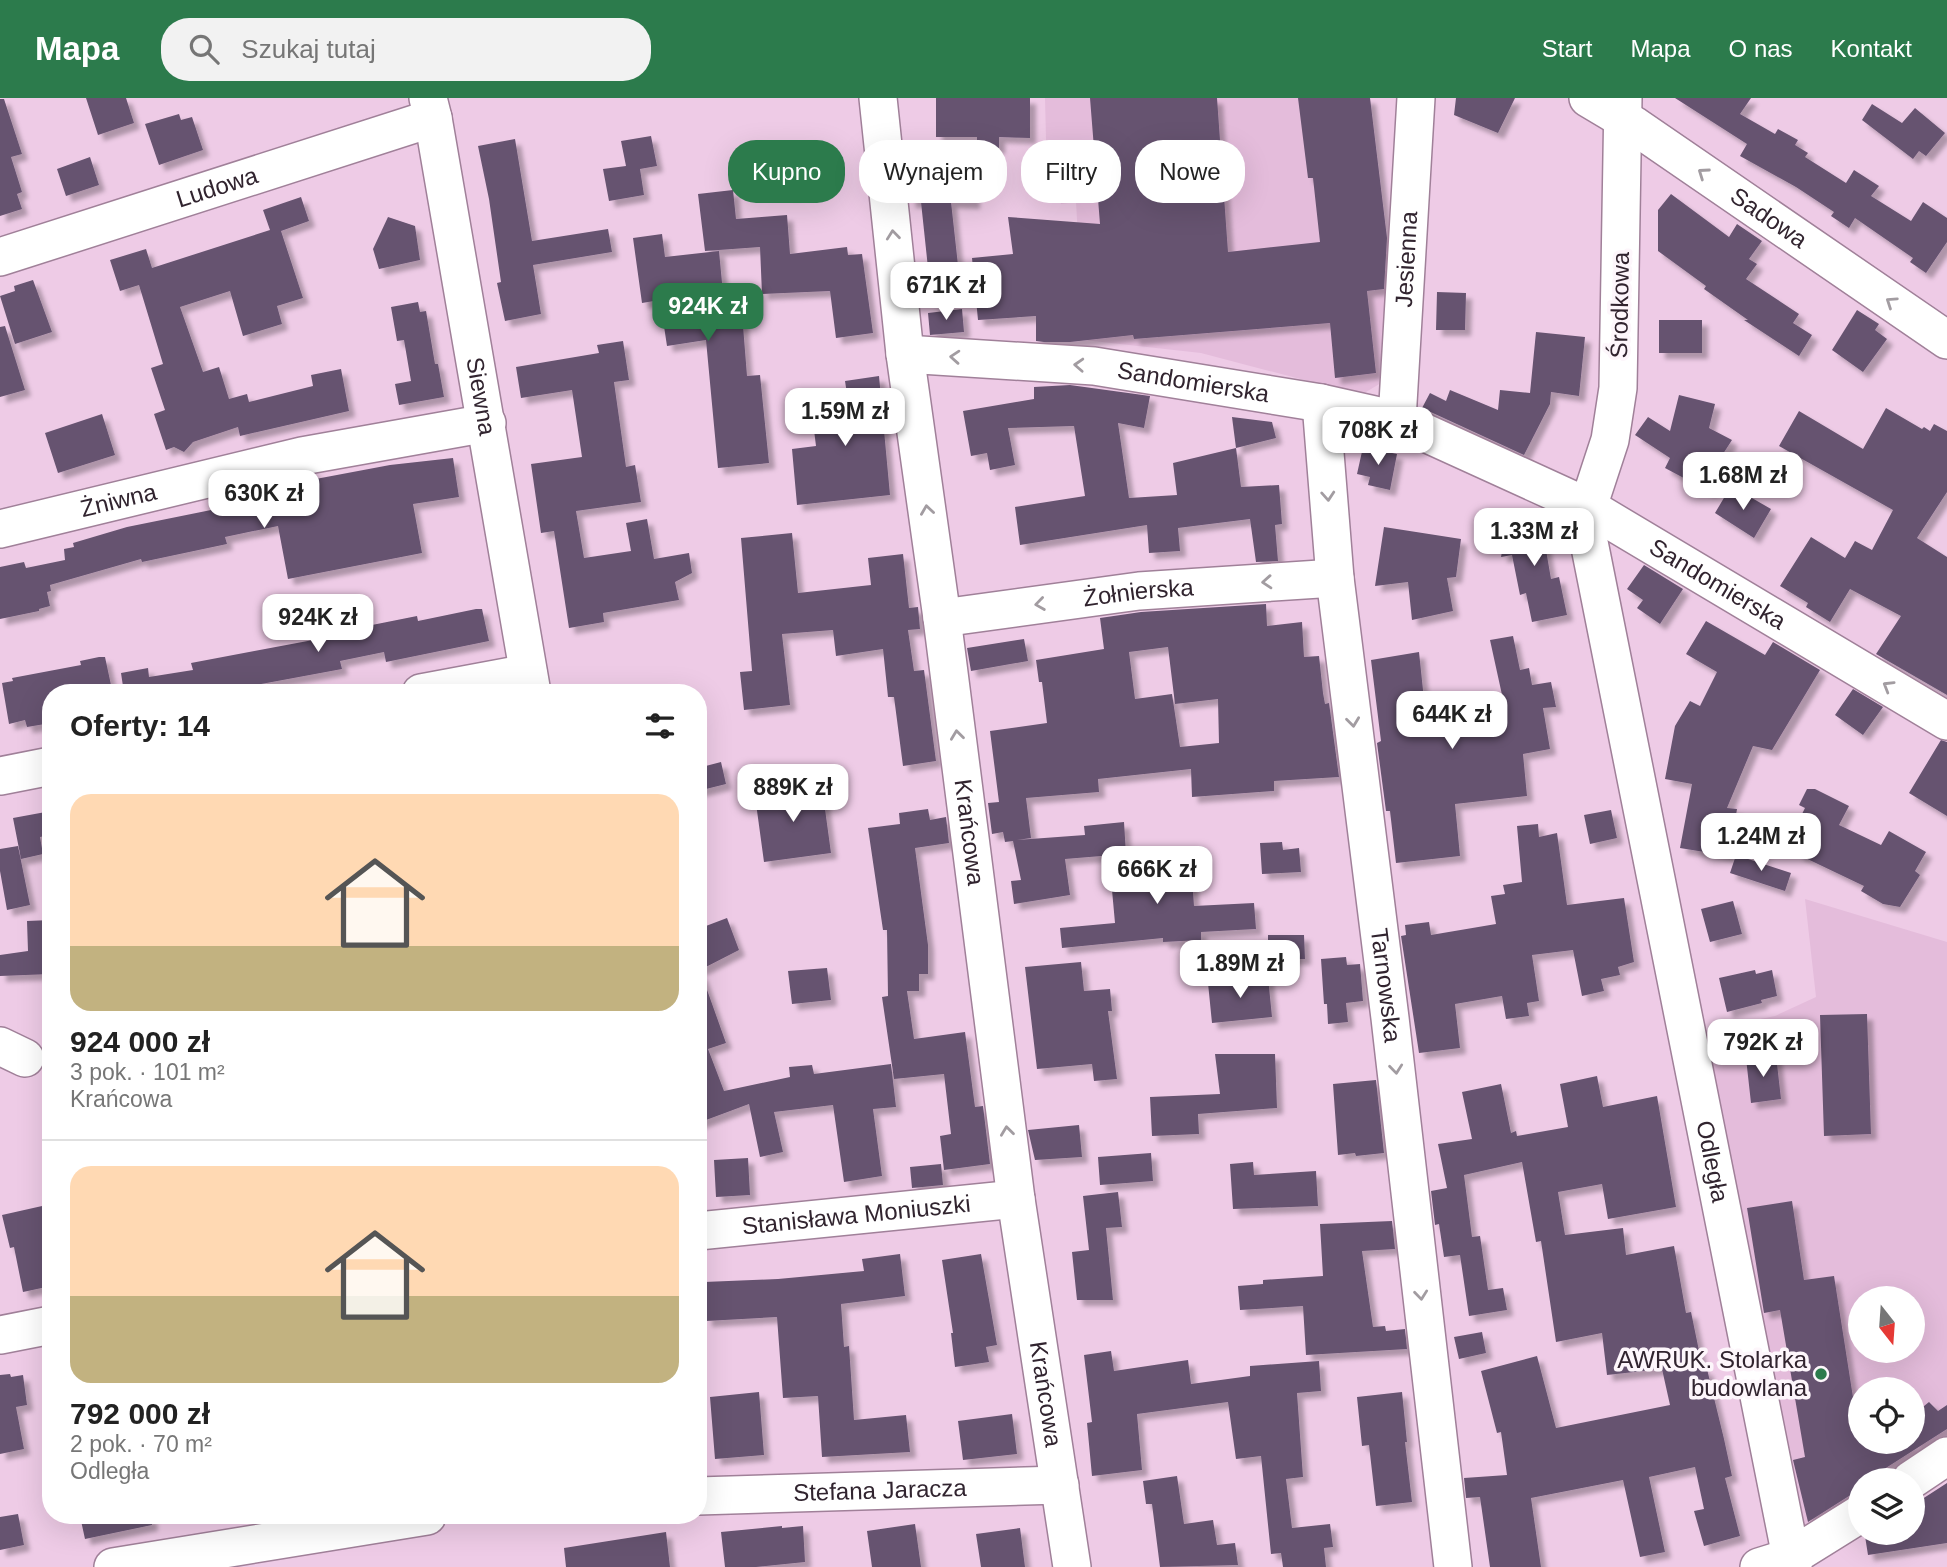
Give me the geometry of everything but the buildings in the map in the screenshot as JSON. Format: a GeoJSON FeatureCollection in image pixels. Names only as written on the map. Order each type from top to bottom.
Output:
{"type":"FeatureCollection","features":[{"type":"Feature","properties":{"kind":"street","name":"Krańcowa"},"geometry":{"type":"LineString","coordinates":[[878,98],[905,354],[942,618],[1016,1199],[1072,1567]]}},
{"type":"Feature","properties":{"kind":"street","name":"Jesienna"},"geometry":{"type":"LineString","coordinates":[[1397,420],[1416,98]]}},
{"type":"Feature","properties":{"kind":"street","name":"Sadowa"},"geometry":{"type":"LineString","coordinates":[[1588,98],[1624,108],[1947,340]]}},
{"type":"Feature","properties":{"kind":"street","name":"Ludowa"},"geometry":{"type":"LineString","coordinates":[[0,257],[431,108]]}},
{"type":"Feature","properties":{"kind":"street","name":"Siewna"},"geometry":{"type":"LineString","coordinates":[[431,108],[530,683]]}},
{"type":"Feature","properties":{"kind":"street","name":"Środkowa"},"geometry":{"type":"LineString","coordinates":[[1588,507],[1609,440],[1618,388],[1624,108]]}},
{"type":"Feature","properties":{"kind":"street","name":"Sandomierska"},"geometry":{"type":"LineString","coordinates":[[905,354],[1094,366],[1321,403],[1397,420],[1588,507],[1947,721]]}},
{"type":"Feature","properties":{"kind":"street","name":"Tarnowska"},"geometry":{"type":"LineString","coordinates":[[1321,403],[1335,578],[1390,1017],[1453,1567]]}},
{"type":"Feature","properties":{"kind":"street","name":"Żniwna"},"geometry":{"type":"LineString","coordinates":[[0,529],[302,456],[487,423]]}},
{"type":"Feature","properties":{"kind":"street","name":"Odległa"},"geometry":{"type":"LineString","coordinates":[[1588,507],[1587,532],[1597,590],[1781,1564]]}},
{"type":"Feature","properties":{"kind":"street","name":"Żołnierska"},"geometry":{"type":"LineString","coordinates":[[942,618],[1139,591],[1335,578]]}},
{"type":"Feature","properties":{"kind":"street"},"geometry":{"type":"LineString","coordinates":[[0,776],[42,768]]}},
{"type":"Feature","properties":{"kind":"street","name":"Stanisława Moniuszki"},"geometry":{"type":"LineString","coordinates":[[707,1230],[1016,1199]]}},
{"type":"Feature","properties":{"kind":"street"},"geometry":{"type":"LineString","coordinates":[[0,1335],[42,1327]]}},
{"type":"Feature","properties":{"kind":"street"},"geometry":{"type":"LineString","coordinates":[[1925,1471],[1947,1456]]}},
{"type":"Feature","properties":{"kind":"street","name":"Stefana Jaracza"},"geometry":{"type":"LineString","coordinates":[[707,1496],[1060,1485]]}},
{"type":"Feature","properties":{"kind":"street"},"geometry":{"type":"LineString","coordinates":[[1781,1564],[1848,1522]]}},
{"type":"Feature","properties":{"kind":"street"},"geometry":{"type":"LineString","coordinates":[[113,1567],[378,1524]]}},
{"type":"Feature","properties":{"kind":"shaded area"},"geometry":{"type":"Polygon","coordinates":[[[1045,98],[1370,98],[1393,288],[1386,380],[1361,395],[1201,353],[1084,340],[1076,203],[1121,203],[1121,140],[1046,140],[1045,98]]]}},
{"type":"Feature","properties":{"kind":"shaded area"},"geometry":{"type":"Polygon","coordinates":[[[1805,899],[1947,942],[1947,1439],[1925,1454],[1925,1377],[1848,1377],[1848,1454],[1924,1454],[1903,1468],[1848,1468],[1848,1505],[1811,1530],[1801,1527],[1702,1031],[1775,1016],[1816,997],[1805,899]]]}},
{"type":"Feature","properties":{"kind":"place","name":"AWRUK. Stolarka budowlana"},"geometry":{"type":"Point","coordinates":[1821,1374]}}]}
